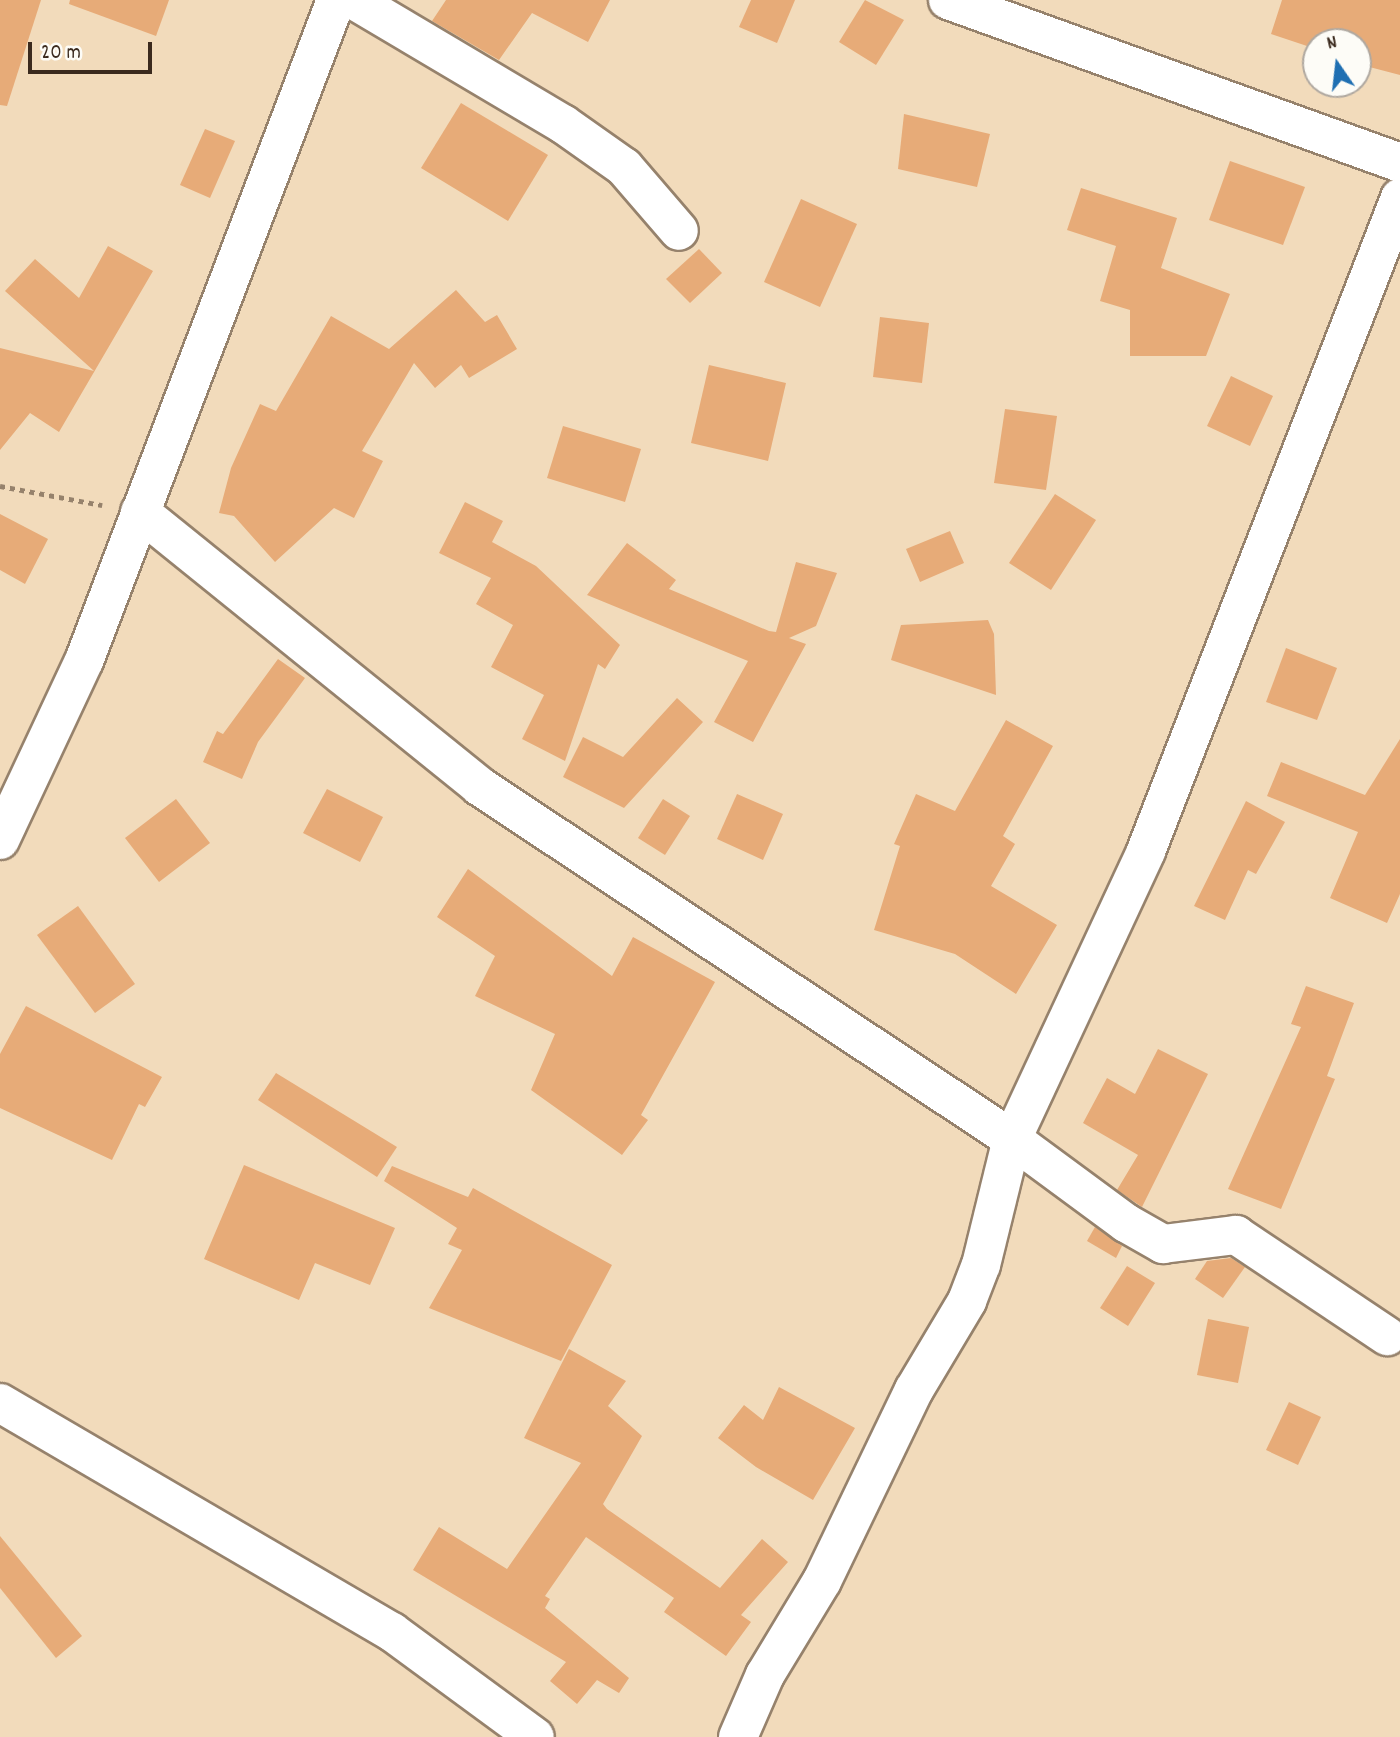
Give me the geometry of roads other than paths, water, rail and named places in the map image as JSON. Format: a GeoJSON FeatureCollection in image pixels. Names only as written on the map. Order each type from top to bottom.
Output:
{"type":"FeatureCollection","features":[{"type":"Feature","properties":{"kind":"street"},"geometry":{"type":"LineString","coordinates":[[0,840],[84,661],[336,0]]}},
{"type":"Feature","properties":{"kind":"street"},"geometry":{"type":"LineString","coordinates":[[354,0],[563,124],[624,167],[679,231]]}},
{"type":"Feature","properties":{"kind":"street"},"geometry":{"type":"LineString","coordinates":[[948,0],[1400,163]]}},
{"type":"Feature","properties":{"kind":"street"},"geometry":{"type":"LineString","coordinates":[[738,1737],[765,1675],[822,1581],[914,1391],[967,1301],[981,1265],[1012,1139],[1146,851],[1400,198]]}},
{"type":"Feature","properties":{"kind":"street"},"geometry":{"type":"LineString","coordinates":[[140,512],[478,786],[1012,1139],[1126,1223],[1163,1244],[1236,1235],[1321,1296],[1387,1336]]}},
{"type":"Feature","properties":{"kind":"street"},"geometry":{"type":"LineString","coordinates":[[0,1403],[392,1632],[535,1737]]}}]}
